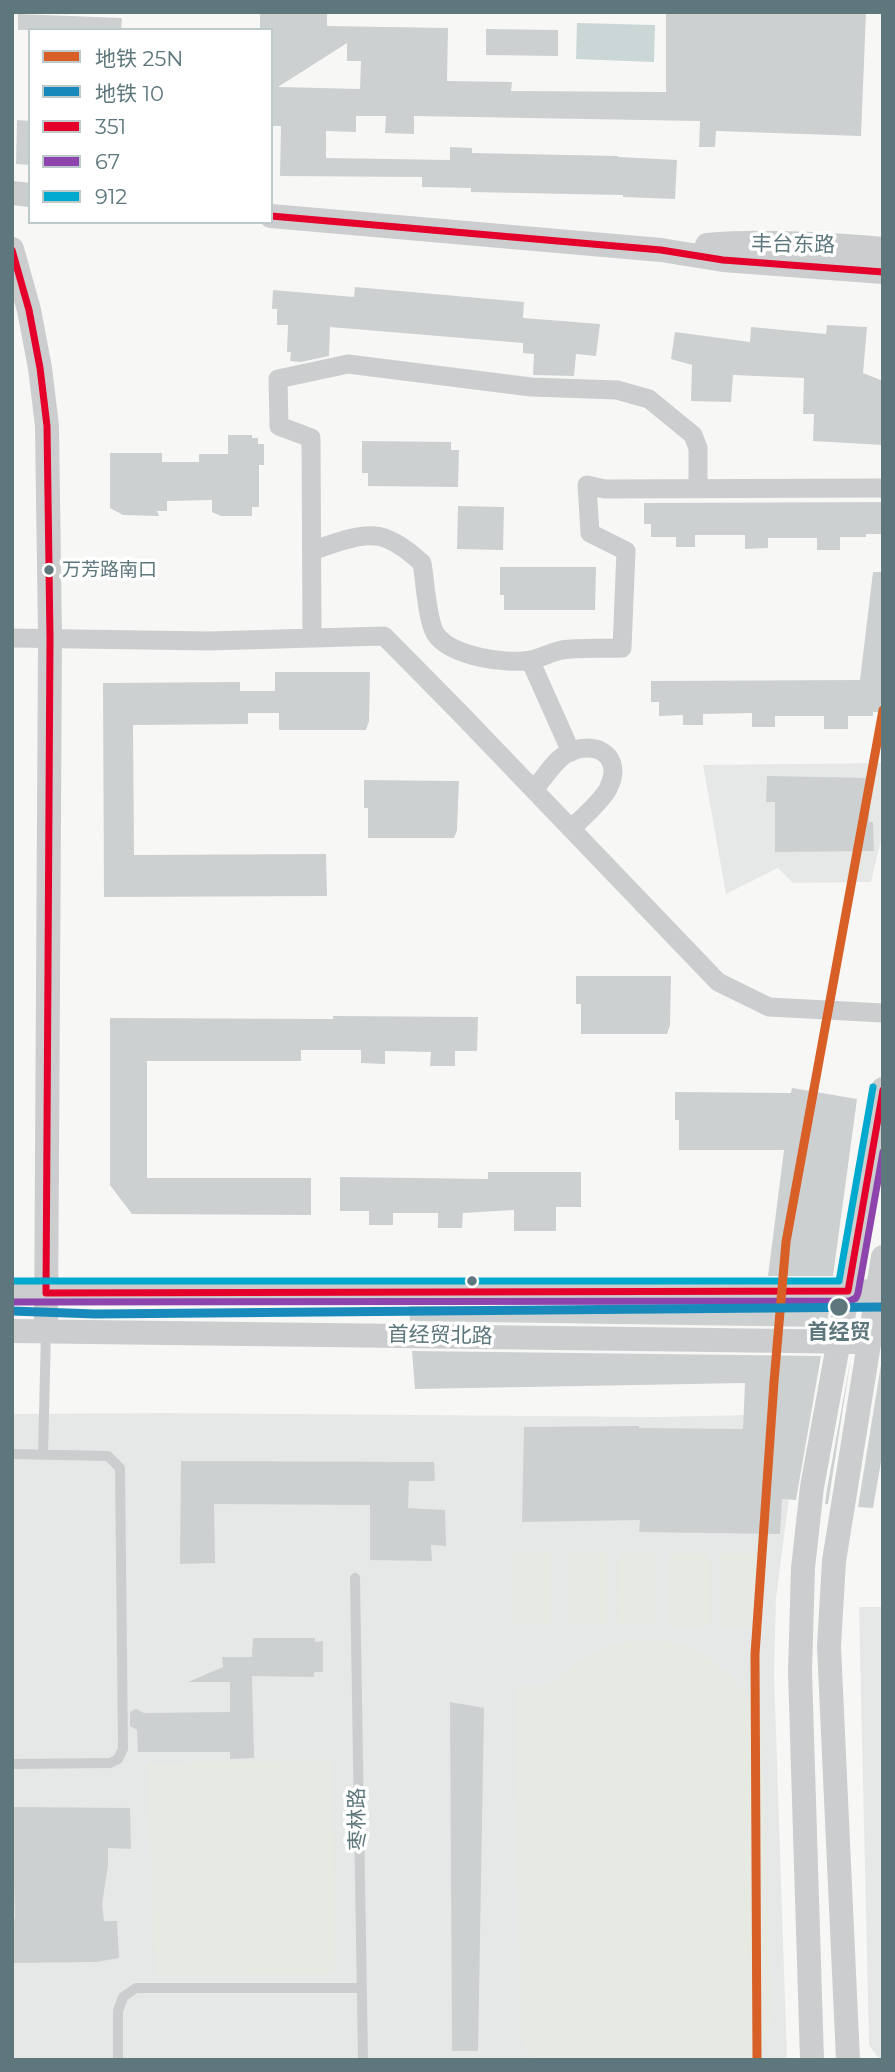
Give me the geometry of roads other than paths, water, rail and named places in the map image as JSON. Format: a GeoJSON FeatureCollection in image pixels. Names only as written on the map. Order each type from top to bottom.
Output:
{"type":"FeatureCollection","features":[{"type":"Feature","properties":{"kind":"street","name":"丰台东路"},"geometry":{"type":"LineString","coordinates":[[273,216],[661,250],[723,260],[883,272]]}},
{"type":"Feature","properties":{"kind":"street","name":"丰台东路"},"geometry":{"type":"LineString","coordinates":[[661,250],[725,244],[798,244],[883,249]]}},
{"type":"Feature","properties":{"kind":"street"},"geometry":{"type":"LineString","coordinates":[[12,249],[29,310],[45,397],[47,426],[50,638],[46,1331]]}},
{"type":"Feature","properties":{"kind":"street"},"geometry":{"type":"LineString","coordinates":[[312,638],[311,438],[279,426],[278,379],[348,364],[531,387],[617,390],[649,399],[693,435],[698,448],[698,489]]}},
{"type":"Feature","properties":{"kind":"street"},"geometry":{"type":"LineString","coordinates":[[312,551],[340,541],[376,536],[406,549],[422,563],[431,623],[442,641],[458,650],[494,661],[530,660],[562,650],[622,648],[626,551],[590,533],[587,485],[605,489],[883,488]]}},
{"type":"Feature","properties":{"kind":"street"},"geometry":{"type":"LineString","coordinates":[[12,638],[209,641],[384,636],[718,982],[769,1007],[883,1013]]}},
{"type":"Feature","properties":{"kind":"street"},"geometry":{"type":"LineString","coordinates":[[530,660],[571,752]]}},
{"type":"Feature","properties":{"kind":"street"},"geometry":{"type":"LineString","coordinates":[[534,790],[563,755],[579,748],[593,748],[607,754],[614,765],[614,774],[607,792],[571,829]]}},
{"type":"Feature","properties":{"kind":"street"},"geometry":{"type":"LineString","coordinates":[[812,2060],[800,1671],[803,1568],[811,1495],[883,1089]]}},
{"type":"Feature","properties":{"kind":"street"},"geometry":{"type":"LineString","coordinates":[[848,2060],[829,1646],[834,1561],[883,1258]]}},
{"type":"Feature","properties":{"kind":"street","name":"首经贸北路"},"geometry":{"type":"LineString","coordinates":[[12,1292],[878,1292]]}},
{"type":"Feature","properties":{"kind":"street","name":"首经贸北路"},"geometry":{"type":"LineString","coordinates":[[12,1331],[868,1342]]}},
{"type":"Feature","properties":{"kind":"street"},"geometry":{"type":"LineString","coordinates":[[811,1495],[828,1489],[836,1490],[844,1497]]}},
{"type":"Feature","properties":{"kind":"lane"},"geometry":{"type":"LineString","coordinates":[[43,1454],[46,1331]]}},
{"type":"Feature","properties":{"kind":"lane"},"geometry":{"type":"LineString","coordinates":[[12,1454],[108,1456],[120,1468],[123,1749],[118,1759],[110,1763],[12,1764]]}},
{"type":"Feature","properties":{"kind":"lane","name":"枣林路"},"geometry":{"type":"LineString","coordinates":[[355,1578],[363,2060]]}},
{"type":"Feature","properties":{"kind":"lane"},"geometry":{"type":"LineString","coordinates":[[117,2060],[118,2011],[123,1997],[136,1988],[361,1988]]}},
{"type":"Feature","properties":{"kind":"metro line","name":"25N"},"geometry":{"type":"LineString","coordinates":[[757,2060],[755,1654],[786,1242],[883,710]]}},
{"type":"Feature","properties":{"kind":"metro line","name":"10"},"geometry":{"type":"LineString","coordinates":[[12,1311],[95,1314],[883,1307]]}},
{"type":"Feature","properties":{"kind":"place","name":"万芳路南口"},"geometry":{"type":"Point","coordinates":[49,570]}},
{"type":"Feature","properties":{"kind":"place","name":"首经贸"},"geometry":{"type":"Point","coordinates":[839,1307]}}]}
